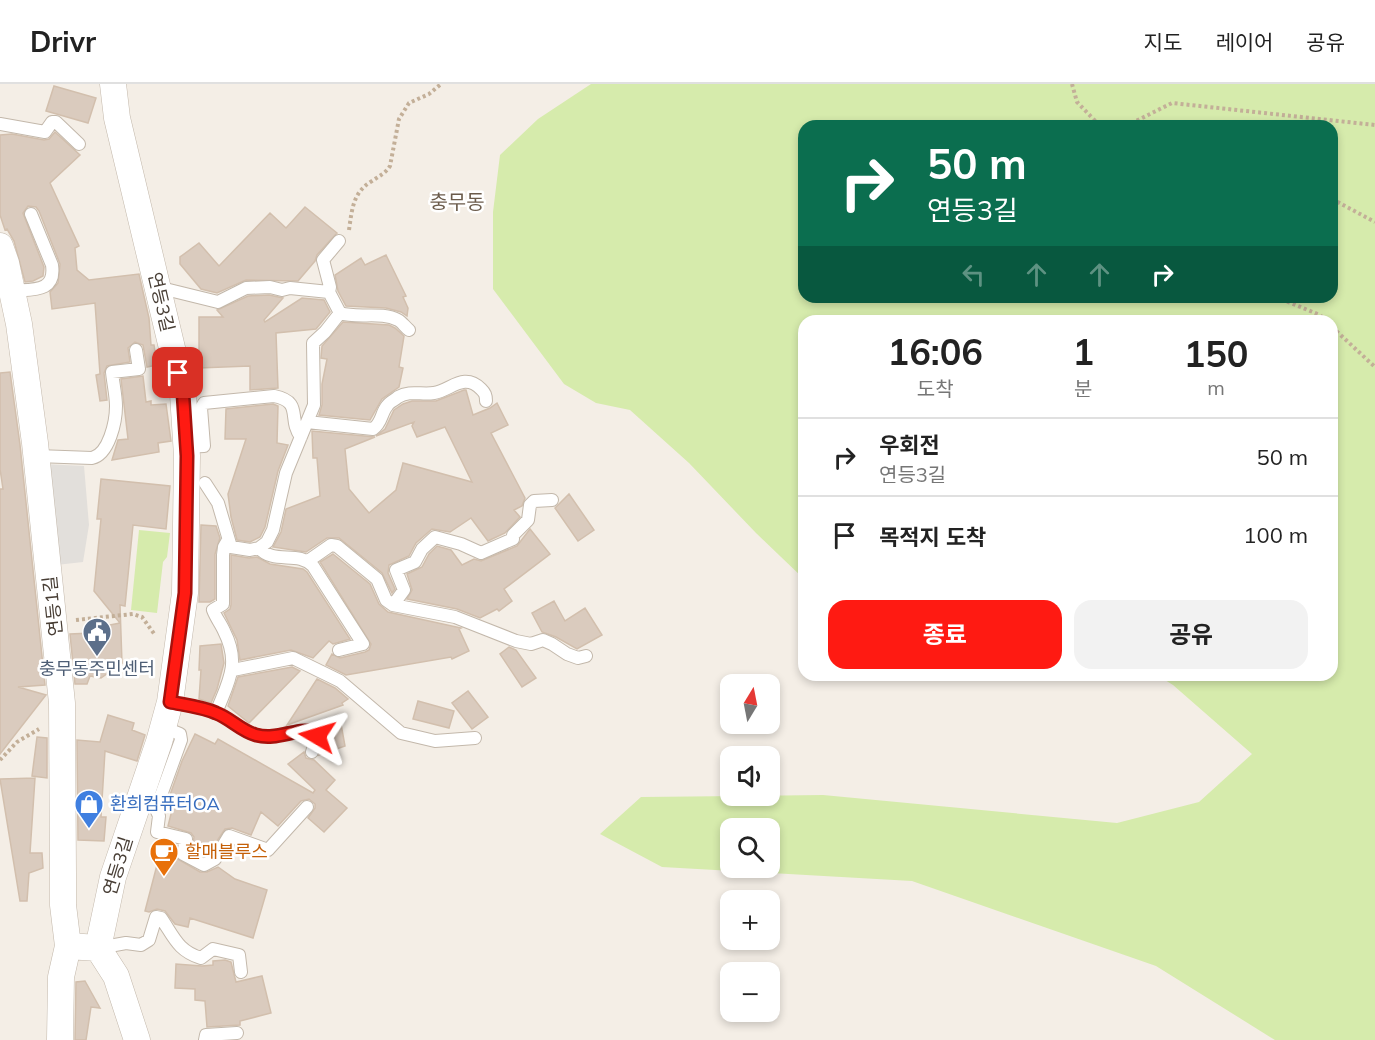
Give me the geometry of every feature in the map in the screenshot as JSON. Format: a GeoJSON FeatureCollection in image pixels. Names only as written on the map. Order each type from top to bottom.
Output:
{"type":"FeatureCollection","features":[{"type":"Feature","properties":{"kind":"street","name":"연등3길"},"geometry":{"type":"LineString","coordinates":[[98,948],[113,877],[170,702],[185,593],[186,447],[183,394],[117,118],[113,84]]}},
{"type":"Feature","properties":{"kind":"street","name":"연등1길"},"geometry":{"type":"LineString","coordinates":[[0,246],[6,263],[20,336],[37,456],[62,703],[63,905],[68,946],[61,977],[60,1040]]}},
{"type":"Feature","properties":{"kind":"street"},"geometry":{"type":"LineString","coordinates":[[68,946],[98,948],[116,976],[137,1040]]}},
{"type":"Feature","properties":{"kind":"lane"},"geometry":{"type":"LineString","coordinates":[[0,124],[45,132],[52,122],[57,122],[79,144]]}},
{"type":"Feature","properties":{"kind":"lane"},"geometry":{"type":"LineString","coordinates":[[12,291],[44,288],[48,285],[53,272],[31,214]]}},
{"type":"Feature","properties":{"kind":"lane"},"geometry":{"type":"LineString","coordinates":[[339,241],[323,260],[330,287],[329,292],[340,313],[348,316],[384,316],[398,320],[409,330]]}},
{"type":"Feature","properties":{"kind":"lane"},"geometry":{"type":"LineString","coordinates":[[157,287],[218,302],[246,288],[270,287],[282,290],[290,288],[329,292]]}},
{"type":"Feature","properties":{"kind":"lane"},"geometry":{"type":"LineString","coordinates":[[205,483],[218,503],[231,547],[250,550],[259,548],[267,542],[273,530],[286,473],[314,405],[313,343],[340,313]]}},
{"type":"Feature","properties":{"kind":"lane"},"geometry":{"type":"LineString","coordinates":[[37,456],[92,458],[104,452],[109,441],[116,405],[112,372],[139,369],[136,350]]}},
{"type":"Feature","properties":{"kind":"lane"},"geometry":{"type":"LineString","coordinates":[[307,422],[373,429],[378,426],[387,405],[401,395],[415,392],[426,394],[438,392],[460,382],[476,384],[483,392],[486,401]]}},
{"type":"Feature","properties":{"kind":"lane"},"geometry":{"type":"LineString","coordinates":[[186,447],[204,446],[201,408],[204,404],[274,396],[291,403],[294,409],[295,429],[301,437]]}},
{"type":"Feature","properties":{"kind":"lane"},"geometry":{"type":"LineString","coordinates":[[393,605],[404,590],[396,570],[415,562],[422,549],[435,537],[461,544],[481,553],[488,551],[513,539],[513,535],[528,520],[530,505],[534,501],[552,500]]}},
{"type":"Feature","properties":{"kind":"lane"},"geometry":{"type":"LineString","coordinates":[[216,713],[233,670],[234,661],[225,632],[213,610],[223,604],[223,555],[228,540]]}},
{"type":"Feature","properties":{"kind":"lane"},"geometry":{"type":"LineString","coordinates":[[308,561],[331,545],[337,546],[377,579],[386,600],[393,605],[455,617],[516,641],[531,644],[543,640],[567,654],[578,658],[586,656]]}},
{"type":"Feature","properties":{"kind":"lane"},"geometry":{"type":"LineString","coordinates":[[259,548],[265,555],[308,561],[363,645],[339,650]]}},
{"type":"Feature","properties":{"kind":"lane"},"geometry":{"type":"LineString","coordinates":[[233,670],[293,658],[340,681],[401,733],[435,741],[475,738]]}},
{"type":"Feature","properties":{"kind":"lane"},"geometry":{"type":"LineString","coordinates":[[170,702],[216,713],[249,733],[259,736],[279,737],[308,730],[316,732],[312,752]]}},
{"type":"Feature","properties":{"kind":"lane"},"geometry":{"type":"LineString","coordinates":[[163,727],[180,734],[181,740],[156,809],[159,816],[157,832],[186,839],[183,854],[204,865],[215,859],[229,836],[268,850],[307,807]]}},
{"type":"Feature","properties":{"kind":"lane"},"geometry":{"type":"LineString","coordinates":[[98,948],[126,943],[141,945],[149,940],[156,917],[161,918],[181,948],[188,954],[201,958],[213,949],[239,955],[241,972]]}},
{"type":"Feature","properties":{"kind":"lane"},"geometry":{"type":"LineString","coordinates":[[206,1040],[206,1035],[237,1033]]}},
{"type":"Feature","properties":{"kind":"path"},"geometry":{"type":"LineString","coordinates":[[339,241],[345,238],[350,230],[352,205],[357,195],[364,186],[387,171],[390,166],[399,119],[404,111],[410,103],[429,94],[441,84]]}},
{"type":"Feature","properties":{"kind":"path"},"geometry":{"type":"LineString","coordinates":[[1072,84],[1077,102],[1094,120]]}},
{"type":"Feature","properties":{"kind":"path"},"geometry":{"type":"LineString","coordinates":[[1138,120],[1172,103],[1329,120]]}},
{"type":"Feature","properties":{"kind":"path"},"geometry":{"type":"LineString","coordinates":[[1338,121],[1375,125]]}},
{"type":"Feature","properties":{"kind":"path"},"geometry":{"type":"LineString","coordinates":[[1338,202],[1375,222]]}},
{"type":"Feature","properties":{"kind":"path"},"geometry":{"type":"LineString","coordinates":[[1291,303],[1320,315]]}},
{"type":"Feature","properties":{"kind":"path"},"geometry":{"type":"LineString","coordinates":[[1338,333],[1375,367]]}},
{"type":"Feature","properties":{"kind":"path"},"geometry":{"type":"LineString","coordinates":[[55,623],[127,614]]}},
{"type":"Feature","properties":{"kind":"path"},"geometry":{"type":"LineString","coordinates":[[0,760],[26,736],[44,727]]}},
{"type":"Feature","properties":{"kind":"green space"},"geometry":{"type":"Polygon","coordinates":[[[591,84],[1375,84],[1375,1040],[1275,1040],[1156,966],[912,881],[780,874],[780,818],[720,818],[720,870],[662,867],[600,834],[641,797],[720,796],[720,806],[780,806],[780,795],[823,795],[1117,823],[1199,802],[1252,754],[1167,681],[1338,681],[1338,315],[798,315],[798,573],[689,463],[630,410],[596,403],[564,384],[493,289],[493,212],[500,155],[538,119],[591,84]]]}},
{"type":"Feature","properties":{"kind":"green space"},"geometry":{"type":"Polygon","coordinates":[[[139,530],[170,533],[167,557],[163,562],[157,613],[131,610],[139,530]]]}},
{"type":"Feature","properties":{"kind":"shaded area"},"geometry":{"type":"Polygon","coordinates":[[[43,464],[84,466],[89,525],[83,562],[56,565],[43,464]]]}},
{"type":"Feature","properties":{"kind":"building"},"geometry":{"type":"Polygon","coordinates":[[[54,86],[96,98],[88,123],[46,111],[54,86]]]}},
{"type":"Feature","properties":{"kind":"building"},"geometry":{"type":"Polygon","coordinates":[[[55,132],[80,155],[50,183],[79,246],[75,248],[77,270],[89,280],[139,274],[149,318],[151,345],[154,345],[157,365],[147,367],[143,345],[135,342],[128,348],[130,362],[107,366],[104,373],[107,400],[100,401],[96,375],[100,374],[95,303],[52,309],[50,292],[58,283],[60,264],[39,211],[36,207],[28,206],[23,213],[44,267],[43,276],[25,282],[14,241],[7,229],[5,230],[0,215],[0,135],[12,134],[44,140],[49,139],[55,132]]]}},
{"type":"Feature","properties":{"kind":"building"},"geometry":{"type":"Polygon","coordinates":[[[305,207],[337,233],[298,281],[246,280],[217,293],[201,289],[180,264],[180,257],[199,243],[219,266],[270,213],[286,228],[305,207]]]}},
{"type":"Feature","properties":{"kind":"building"},"geometry":{"type":"Polygon","coordinates":[[[386,255],[406,296],[403,297],[408,308],[407,316],[386,308],[346,306],[338,291],[335,275],[361,258],[365,265],[386,255]]]}},
{"type":"Feature","properties":{"kind":"building"},"geometry":{"type":"Polygon","coordinates":[[[269,295],[283,298],[264,320],[265,322],[302,298],[324,300],[330,312],[316,329],[276,333],[278,388],[250,390],[250,366],[199,368],[199,317],[223,317],[217,310],[248,296],[269,295]]]}},
{"type":"Feature","properties":{"kind":"building"},"geometry":{"type":"Polygon","coordinates":[[[343,322],[389,325],[404,336],[399,367],[403,368],[399,387],[382,399],[370,420],[319,415],[327,359],[321,358],[322,346],[343,322]]]}},
{"type":"Feature","properties":{"kind":"building"},"geometry":{"type":"Polygon","coordinates":[[[10,372],[20,445],[45,685],[18,687],[46,695],[0,754],[0,489],[3,489],[0,469],[0,373],[10,372]]]}},
{"type":"Feature","properties":{"kind":"building"},"geometry":{"type":"Polygon","coordinates":[[[143,376],[146,402],[151,401],[151,405],[166,404],[171,441],[158,443],[159,452],[112,460],[118,440],[128,439],[121,379],[143,376]]]}},
{"type":"Feature","properties":{"kind":"building"},"geometry":{"type":"Polygon","coordinates":[[[466,390],[473,415],[497,403],[508,425],[491,433],[525,498],[522,506],[514,510],[520,517],[505,533],[488,541],[471,518],[450,532],[432,529],[416,543],[409,556],[389,565],[388,573],[395,589],[392,593],[382,573],[339,538],[327,538],[306,552],[273,547],[281,532],[286,509],[320,496],[317,458],[313,458],[312,431],[375,437],[345,449],[349,489],[369,513],[396,490],[403,463],[472,482],[445,427],[417,437],[412,426],[414,422],[376,436],[385,429],[394,410],[403,404],[412,401],[436,401],[466,390]]]}},
{"type":"Feature","properties":{"kind":"building"},"geometry":{"type":"Polygon","coordinates":[[[273,404],[278,406],[277,443],[288,445],[278,471],[265,527],[260,537],[250,542],[237,540],[228,494],[246,439],[225,439],[226,409],[273,404]]]}},
{"type":"Feature","properties":{"kind":"building"},"geometry":{"type":"Polygon","coordinates":[[[101,479],[170,486],[166,529],[133,525],[125,606],[120,605],[122,663],[101,678],[90,676],[87,684],[75,684],[70,634],[92,633],[95,628],[120,623],[94,591],[101,519],[97,519],[101,479]]]}},
{"type":"Feature","properties":{"kind":"building"},"geometry":{"type":"Polygon","coordinates":[[[569,494],[594,530],[578,541],[555,508],[569,494]]]}},
{"type":"Feature","properties":{"kind":"building"},"geometry":{"type":"Polygon","coordinates":[[[201,525],[216,526],[220,538],[215,554],[215,599],[210,602],[199,602],[201,525]]]}},
{"type":"Feature","properties":{"kind":"building"},"geometry":{"type":"Polygon","coordinates":[[[530,529],[550,554],[504,589],[512,601],[499,611],[497,609],[480,618],[457,609],[407,599],[412,590],[407,574],[422,567],[429,554],[437,546],[451,550],[462,565],[474,559],[481,561],[517,546],[530,529]]]}},
{"type":"Feature","properties":{"kind":"building"},"geometry":{"type":"Polygon","coordinates":[[[333,554],[370,584],[379,604],[388,612],[461,628],[459,629],[469,651],[452,659],[451,657],[346,675],[326,665],[332,654],[340,658],[365,652],[369,650],[371,644],[320,562],[333,554]]]}},
{"type":"Feature","properties":{"kind":"building"},"geometry":{"type":"Polygon","coordinates":[[[231,555],[257,557],[270,564],[303,569],[350,639],[333,644],[329,641],[313,658],[291,650],[240,660],[237,640],[224,613],[230,609],[231,605],[231,555]]]}},
{"type":"Feature","properties":{"kind":"building"},"geometry":{"type":"Polygon","coordinates":[[[554,601],[565,621],[585,608],[602,635],[577,649],[542,632],[532,613],[554,601]]]}},
{"type":"Feature","properties":{"kind":"building"},"geometry":{"type":"Polygon","coordinates":[[[221,644],[224,663],[211,703],[199,699],[200,646],[221,644]]]}},
{"type":"Feature","properties":{"kind":"building"},"geometry":{"type":"Polygon","coordinates":[[[509,647],[516,650],[536,678],[522,687],[500,654],[509,647]]]}},
{"type":"Feature","properties":{"kind":"building"},"geometry":{"type":"Polygon","coordinates":[[[292,667],[300,671],[249,723],[228,706],[238,677],[292,667]]]}},
{"type":"Feature","properties":{"kind":"building"},"geometry":{"type":"Polygon","coordinates":[[[317,679],[335,688],[348,699],[342,703],[343,705],[287,725],[317,679]]]}},
{"type":"Feature","properties":{"kind":"building"},"geometry":{"type":"Polygon","coordinates":[[[468,691],[488,717],[472,729],[452,703],[468,691]]]}},
{"type":"Feature","properties":{"kind":"building"},"geometry":{"type":"Polygon","coordinates":[[[418,701],[454,711],[449,728],[413,719],[418,701]]]}},
{"type":"Feature","properties":{"kind":"building"},"geometry":{"type":"Polygon","coordinates":[[[108,715],[134,723],[132,730],[145,735],[137,761],[105,751],[101,817],[106,817],[104,841],[78,840],[77,740],[100,742],[108,715]]]}},
{"type":"Feature","properties":{"kind":"building"},"geometry":{"type":"Polygon","coordinates":[[[341,724],[345,746],[319,755],[325,736],[341,724]]]}},
{"type":"Feature","properties":{"kind":"building"},"geometry":{"type":"Polygon","coordinates":[[[195,734],[215,744],[218,739],[313,793],[315,790],[288,764],[304,752],[306,758],[314,760],[335,780],[326,790],[347,808],[324,832],[308,818],[315,808],[315,804],[309,799],[301,801],[278,826],[261,812],[251,835],[232,828],[225,829],[209,853],[204,856],[192,850],[194,837],[191,833],[168,826],[172,810],[180,800],[170,795],[195,734]]]}},
{"type":"Feature","properties":{"kind":"building"},"geometry":{"type":"Polygon","coordinates":[[[37,737],[47,738],[47,778],[32,776],[37,737]]]}},
{"type":"Feature","properties":{"kind":"building"},"geometry":{"type":"Polygon","coordinates":[[[35,778],[30,853],[42,853],[43,868],[29,873],[27,901],[20,901],[0,779],[35,778]]]}},
{"type":"Feature","properties":{"kind":"building"},"geometry":{"type":"Polygon","coordinates":[[[163,842],[176,845],[176,858],[200,872],[207,872],[218,867],[235,879],[267,890],[253,938],[190,918],[188,927],[175,924],[165,911],[157,909],[145,911],[163,842]]]}},
{"type":"Feature","properties":{"kind":"building"},"geometry":{"type":"Polygon","coordinates":[[[213,961],[231,962],[236,982],[262,976],[271,1013],[240,1021],[240,1025],[207,1027],[205,1001],[195,1000],[195,989],[175,988],[176,964],[202,966],[213,965],[213,961]]]}},
{"type":"Feature","properties":{"kind":"building"},"geometry":{"type":"Polygon","coordinates":[[[85,981],[100,1008],[91,1007],[86,1040],[75,1040],[76,982],[85,981]]]}},
{"type":"Feature","properties":{"kind":"place","name":"충무동주민센터"},"geometry":{"type":"Point","coordinates":[97,658]}},
{"type":"Feature","properties":{"kind":"place","name":"환희컴퓨터OA"},"geometry":{"type":"Point","coordinates":[89,830]}},
{"type":"Feature","properties":{"kind":"place","name":"할매블루스"},"geometry":{"type":"Point","coordinates":[164,878]}},
{"type":"Feature","properties":{"kind":"district","name":"충무동"},"geometry":{"type":"Point","coordinates":[457,202]}},
{"type":"Feature","properties":{"kind":"route"},"geometry":{"type":"LineString","coordinates":[[178,373],[183,394],[187,456],[185,593],[170,702],[216,713],[249,733],[259,736],[279,737],[308,730],[316,732],[317,736]]}}]}
